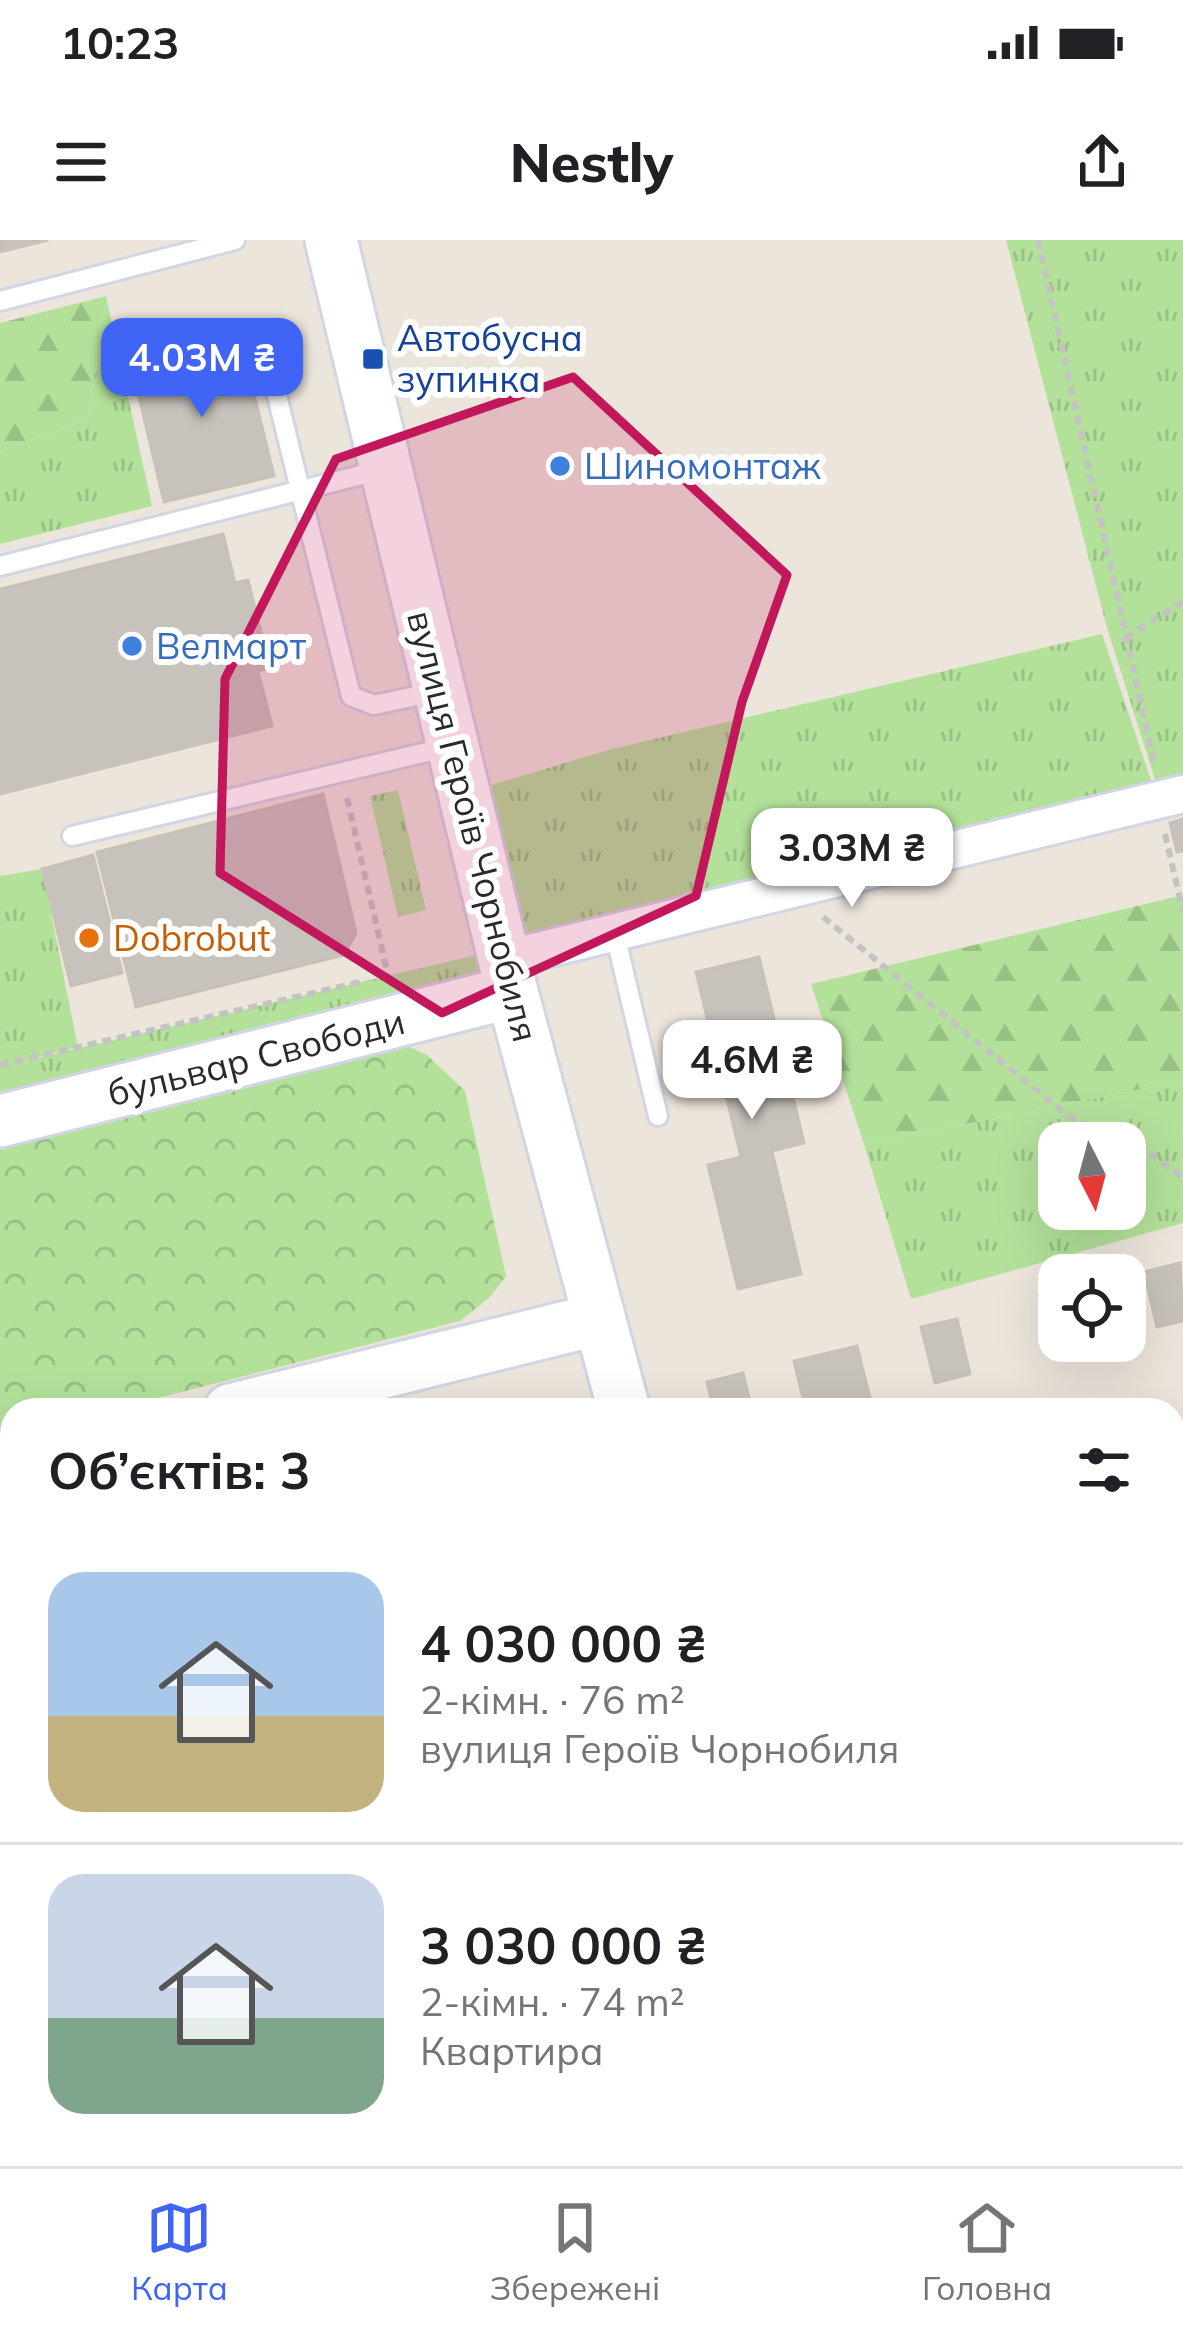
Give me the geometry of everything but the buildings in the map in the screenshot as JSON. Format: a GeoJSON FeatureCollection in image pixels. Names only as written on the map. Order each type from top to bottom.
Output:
{"type":"FeatureCollection","features":[{"type":"Feature","properties":{"kind":"street","name":"вулиця Героїв Чорнобиля"},"geometry":{"type":"LineString","coordinates":[[331,240],[508,975],[621,1398]]}},
{"type":"Feature","properties":{"kind":"street"},"geometry":{"type":"LineString","coordinates":[[508,975],[614,930],[1170,807]]}},
{"type":"Feature","properties":{"kind":"street","name":"бульвар Свободи"},"geometry":{"type":"LineString","coordinates":[[0,1121],[508,975]]}},
{"type":"Feature","properties":{"kind":"street"},"geometry":{"type":"LineString","coordinates":[[282,1398],[599,1319]]}},
{"type":"Feature","properties":{"kind":"lane"},"geometry":{"type":"LineString","coordinates":[[0,301],[236,240]]}},
{"type":"Feature","properties":{"kind":"lane"},"geometry":{"type":"LineString","coordinates":[[262,335],[350,696],[374,705],[440,691]]}},
{"type":"Feature","properties":{"kind":"lane"},"geometry":{"type":"LineString","coordinates":[[0,566],[386,469]]}},
{"type":"Feature","properties":{"kind":"lane"},"geometry":{"type":"LineString","coordinates":[[72,836],[453,746]]}},
{"type":"Feature","properties":{"kind":"lane"},"geometry":{"type":"LineString","coordinates":[[614,930],[658,1116]]}},
{"type":"Feature","properties":{"kind":"path"},"geometry":{"type":"LineString","coordinates":[[1038,240],[1125,638],[1170,807],[1183,912]]}},
{"type":"Feature","properties":{"kind":"path"},"geometry":{"type":"LineString","coordinates":[[1125,638],[1183,602]]}},
{"type":"Feature","properties":{"kind":"path"},"geometry":{"type":"LineString","coordinates":[[345,790],[388,975]]}},
{"type":"Feature","properties":{"kind":"path"},"geometry":{"type":"LineString","coordinates":[[788,888],[1071,1118],[1153,1154],[1183,1178]]}},
{"type":"Feature","properties":{"kind":"path"},"geometry":{"type":"LineString","coordinates":[[0,1065],[366,980]]}},
{"type":"Feature","properties":{"kind":"highlighted area"},"geometry":{"type":"Polygon","coordinates":[[[573,377],[787,575],[742,702],[696,896],[442,1013],[220,873],[225,679],[336,459],[573,377]]]}},
{"type":"Feature","properties":{"kind":"green space"},"geometry":{"type":"Polygon","coordinates":[[[1006,240],[1183,240],[1183,783],[1158,789],[1107,628],[1006,240]]]}},
{"type":"Feature","properties":{"kind":"green space"},"geometry":{"type":"Polygon","coordinates":[[[106,296],[152,506],[0,544],[0,452],[89,418],[106,296]]]}},
{"type":"Feature","properties":{"kind":"green space"},"geometry":{"type":"Polygon","coordinates":[[[106,296],[89,418],[0,452],[0,323],[106,296]]]}},
{"type":"Feature","properties":{"kind":"green space"},"geometry":{"type":"Polygon","coordinates":[[[1102,634],[1153,786],[503,949],[512,992],[0,1120],[0,876],[42,869],[78,1047],[7,1065],[502,949],[464,793],[612,749],[1102,634]]]}},
{"type":"Feature","properties":{"kind":"green space"},"geometry":{"type":"Polygon","coordinates":[[[398,790],[426,910],[398,917],[370,796],[398,790]]]}},
{"type":"Feature","properties":{"kind":"green space"},"geometry":{"type":"Polygon","coordinates":[[[1183,895],[1183,1081],[864,1144],[811,984],[1183,895]]]}},
{"type":"Feature","properties":{"kind":"green space"},"geometry":{"type":"Polygon","coordinates":[[[378,1045],[406,1045],[427,1055],[465,1091],[506,1276],[490,1297],[460,1321],[158,1398],[0,1398],[0,1142],[378,1045]]]}},
{"type":"Feature","properties":{"kind":"green space"},"geometry":{"type":"Polygon","coordinates":[[[1183,1081],[1183,1223],[1072,1254],[1038,1254],[1038,1264],[911,1299],[864,1144],[1183,1081]]]}},
{"type":"Feature","properties":{"kind":"place","name":"Автобусна зупинка"},"geometry":{"type":"Point","coordinates":[373,359]}},
{"type":"Feature","properties":{"kind":"place","name":"Шиномонтаж"},"geometry":{"type":"Point","coordinates":[560,466]}},
{"type":"Feature","properties":{"kind":"place","name":"Велмарт"},"geometry":{"type":"Point","coordinates":[132,646]}},
{"type":"Feature","properties":{"kind":"place","name":"Dobrobut"},"geometry":{"type":"Point","coordinates":[89,938]}}]}
